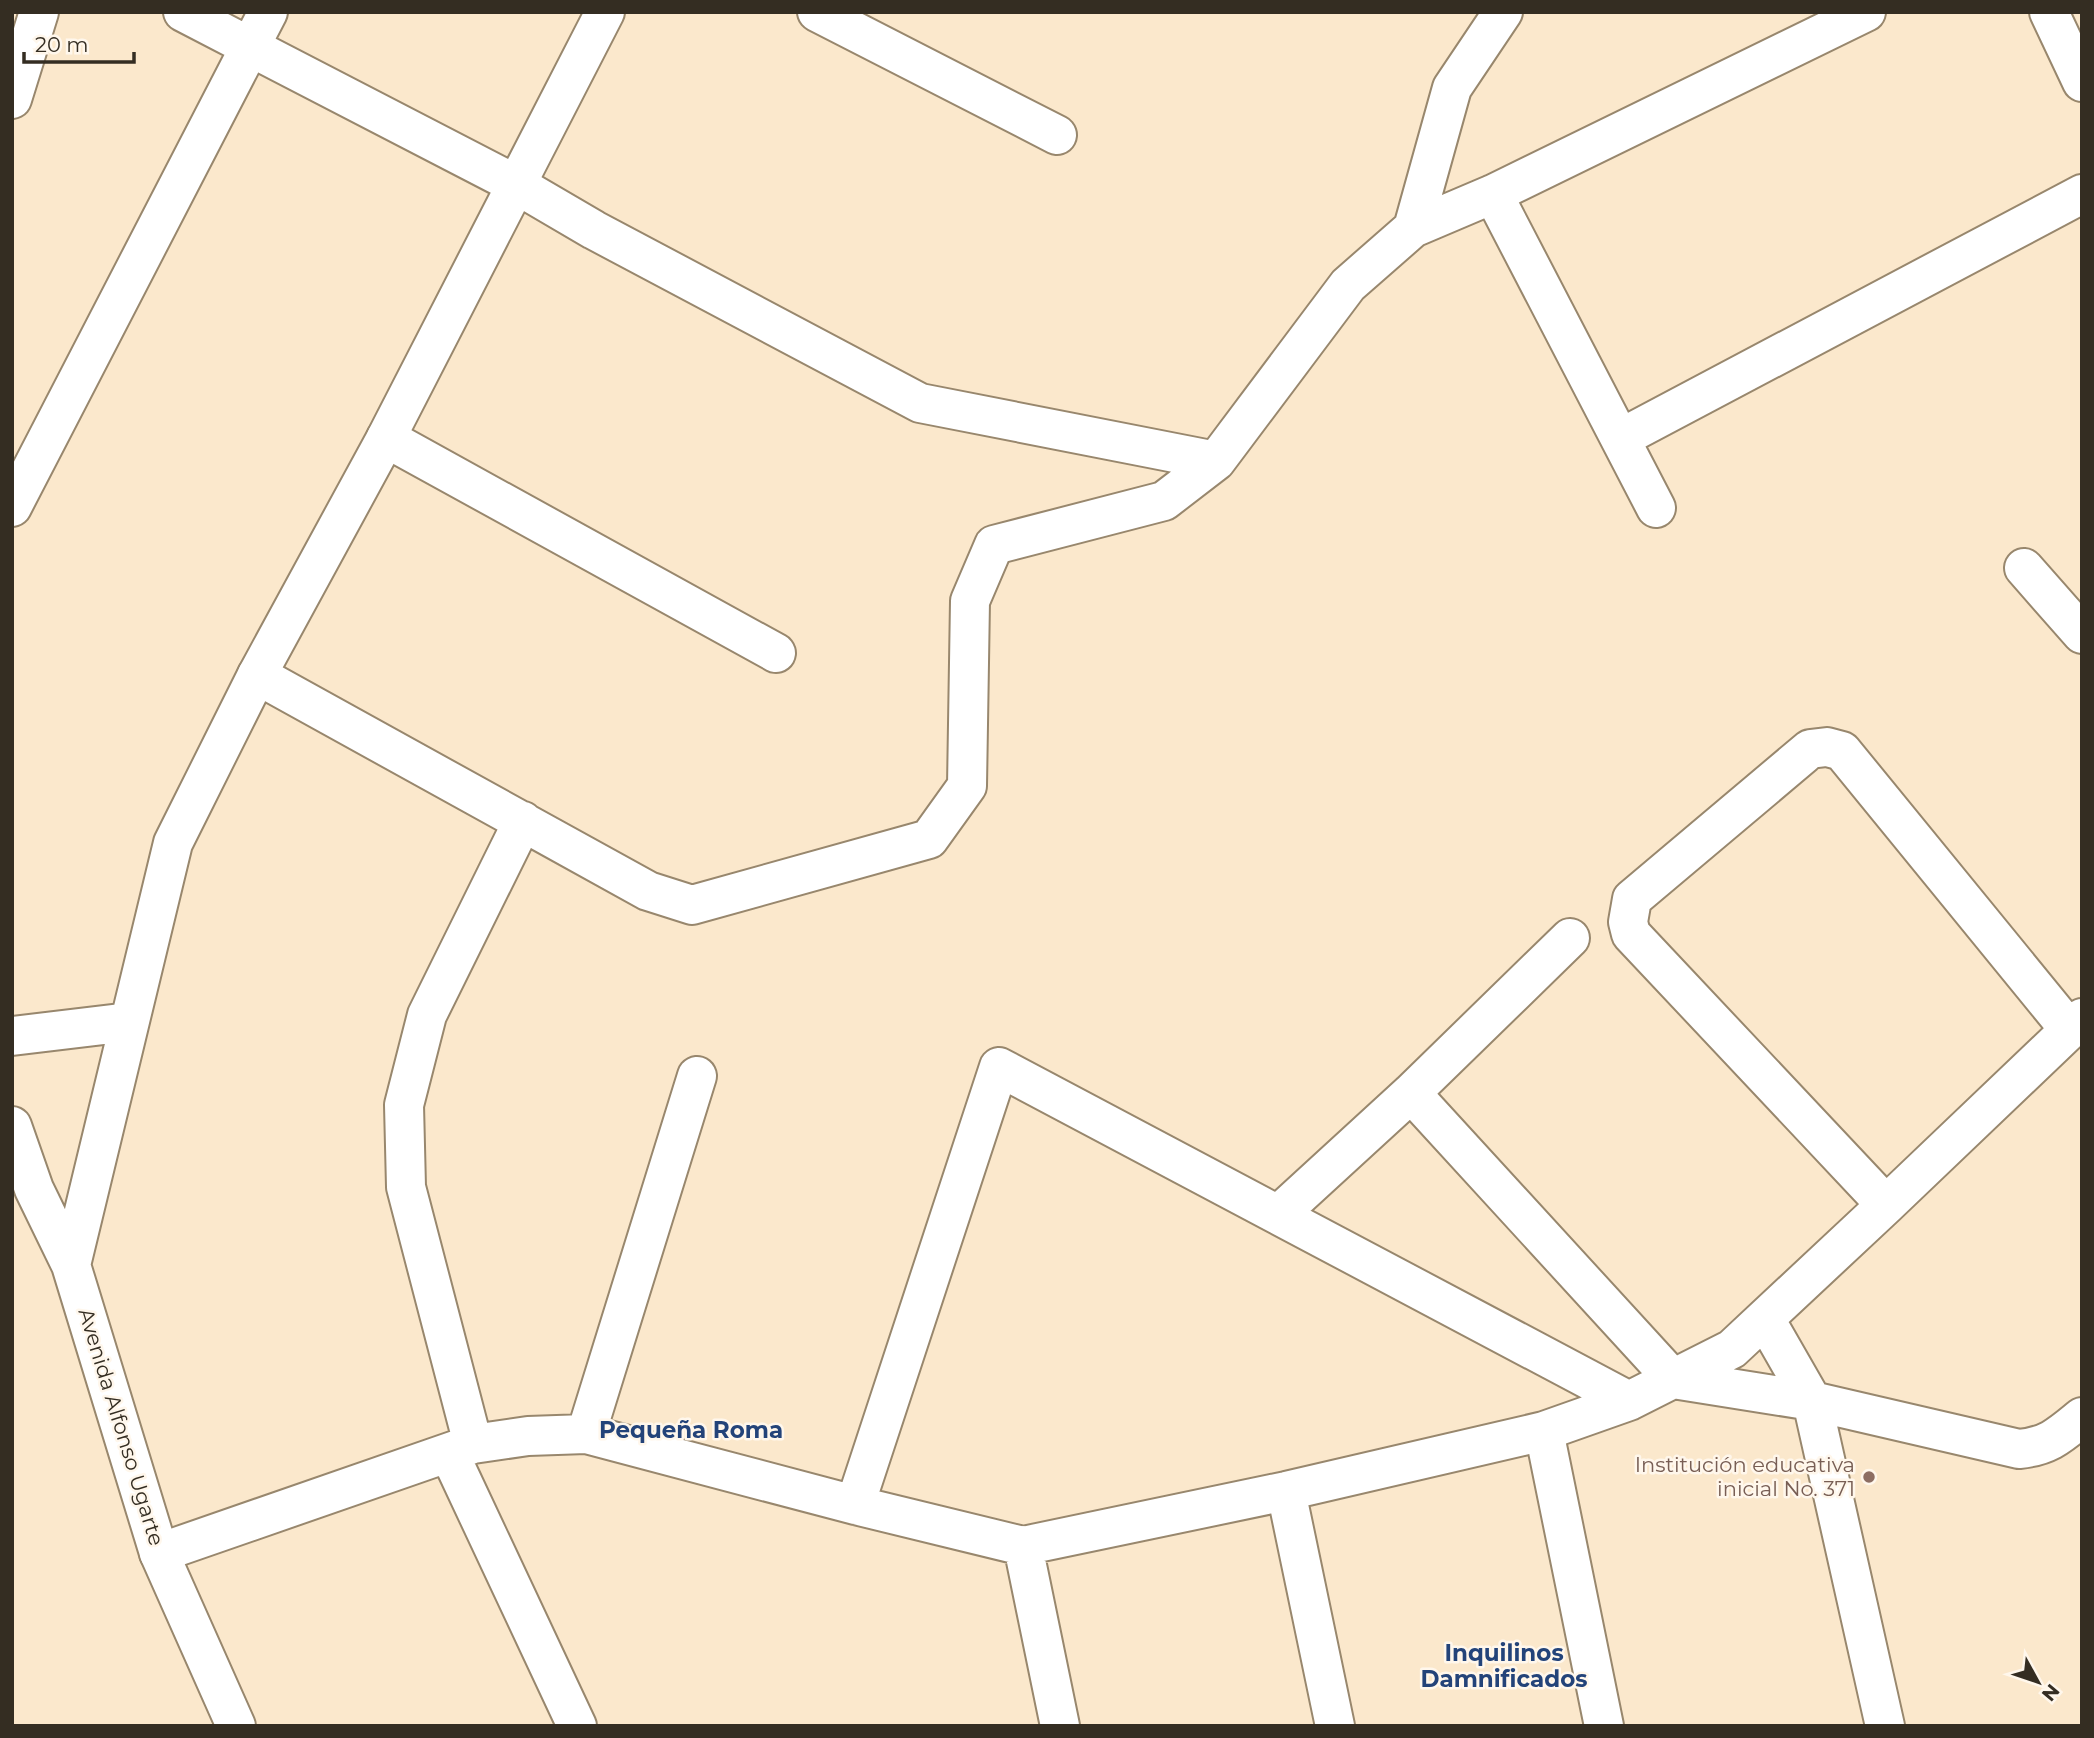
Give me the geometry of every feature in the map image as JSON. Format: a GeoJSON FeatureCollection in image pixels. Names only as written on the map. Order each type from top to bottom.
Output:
{"type":"FeatureCollection","features":[{"type":"Feature","properties":{"kind":"street"},"geometry":{"type":"LineString","coordinates":[[12,99],[39,12]]}},
{"type":"Feature","properties":{"kind":"street"},"geometry":{"type":"LineString","coordinates":[[183,12],[517,186],[594,230],[920,403],[1216,461]]}},
{"type":"Feature","properties":{"kind":"street"},"geometry":{"type":"LineString","coordinates":[[12,507],[268,12]]}},
{"type":"Feature","properties":{"kind":"street"},"geometry":{"type":"LineString","coordinates":[[71,1265],[173,843],[257,675],[386,438],[605,12]]}},
{"type":"Feature","properties":{"kind":"street"},"geometry":{"type":"LineString","coordinates":[[817,12],[1057,135]]}},
{"type":"Feature","properties":{"kind":"street"},"geometry":{"type":"LineString","coordinates":[[1413,228],[1452,88],[1503,12]]}},
{"type":"Feature","properties":{"kind":"street"},"geometry":{"type":"LineString","coordinates":[[257,675],[648,891],[692,905],[929,838],[967,786],[970,601],[993,545],[1164,501],[1216,461],[1348,285],[1413,228],[1493,194],[1866,12]]}},
{"type":"Feature","properties":{"kind":"street"},"geometry":{"type":"LineString","coordinates":[[2049,12],[2082,82]]}},
{"type":"Feature","properties":{"kind":"street"},"geometry":{"type":"LineString","coordinates":[[1493,194],[1656,509]]}},
{"type":"Feature","properties":{"kind":"street"},"geometry":{"type":"LineString","coordinates":[[1621,438],[2082,194]]}},
{"type":"Feature","properties":{"kind":"street"},"geometry":{"type":"LineString","coordinates":[[386,438],[776,653]]}},
{"type":"Feature","properties":{"kind":"street"},"geometry":{"type":"LineString","coordinates":[[2024,568],[2082,634]]}},
{"type":"Feature","properties":{"kind":"street"},"geometry":{"type":"LineString","coordinates":[[159,1553],[461,1449],[528,1436],[586,1434],[1023,1546],[1286,1491],[1544,1431],[1629,1401],[1673,1380],[1732,1349],[1886,1205],[2076,1023],[1842,751],[1827,747],[1810,749],[1632,899],[1628,922],[1631,934],[1886,1205]]}},
{"type":"Feature","properties":{"kind":"street"},"geometry":{"type":"LineString","coordinates":[[523,821],[427,1015],[404,1105],[406,1187],[461,1449],[577,1726]]}},
{"type":"Feature","properties":{"kind":"street"},"geometry":{"type":"LineString","coordinates":[[1279,1214],[1410,1093],[1570,938]]}},
{"type":"Feature","properties":{"kind":"street"},"geometry":{"type":"LineString","coordinates":[[12,1036],[129,1022]]}},
{"type":"Feature","properties":{"kind":"street"},"geometry":{"type":"LineString","coordinates":[[855,1505],[999,1067],[1629,1401]]}},
{"type":"Feature","properties":{"kind":"street"},"geometry":{"type":"LineString","coordinates":[[586,1434],[697,1076]]}},
{"type":"Feature","properties":{"kind":"street"},"geometry":{"type":"LineString","coordinates":[[1410,1093],[1673,1380],[1812,1401],[2019,1449],[2038,1447],[2062,1434],[2082,1417]]}},
{"type":"Feature","properties":{"kind":"street","name":"Avenida Alfonso Ugarte"},"geometry":{"type":"LineString","coordinates":[[12,1126],[23,1193],[71,1265],[159,1553],[236,1726]]}},
{"type":"Feature","properties":{"kind":"street"},"geometry":{"type":"LineString","coordinates":[[1765,1319],[1812,1401],[1885,1726]]}},
{"type":"Feature","properties":{"kind":"street"},"geometry":{"type":"LineString","coordinates":[[1544,1431],[1604,1726]]}},
{"type":"Feature","properties":{"kind":"street"},"geometry":{"type":"LineString","coordinates":[[1286,1491],[1335,1726]]}},
{"type":"Feature","properties":{"kind":"street"},"geometry":{"type":"LineString","coordinates":[[1023,1546],[1060,1726]]}},
{"type":"Feature","properties":{"kind":"place","name":"Institución educativa inicial No. 371"},"geometry":{"type":"Point","coordinates":[1869,1477]}},
{"type":"Feature","properties":{"kind":"district","name":"Pequeña Roma"},"geometry":{"type":"Point","coordinates":[691,1430]}},
{"type":"Feature","properties":{"kind":"district","name":"Inquilinos Damnificados"},"geometry":{"type":"Point","coordinates":[1504,1666]}}]}
